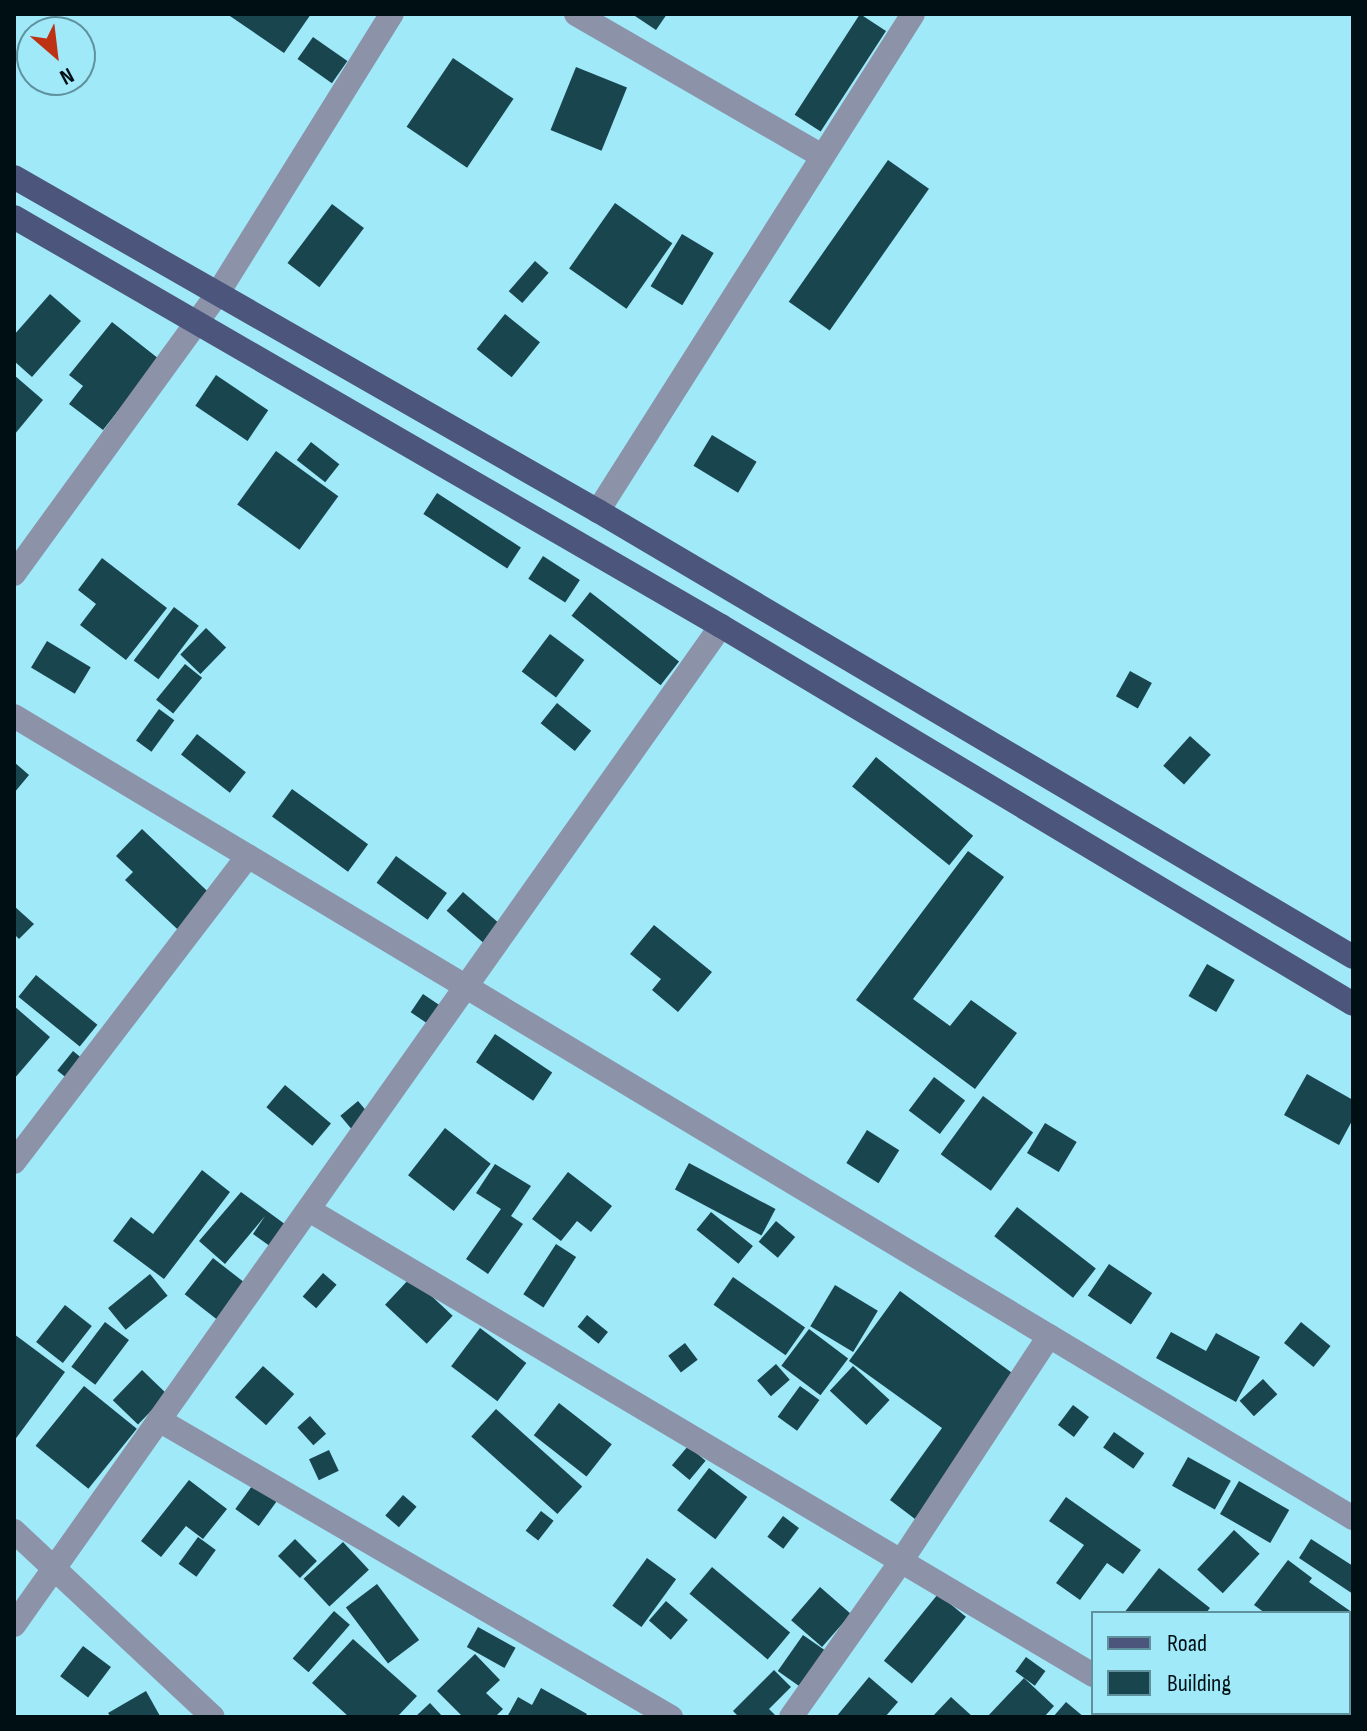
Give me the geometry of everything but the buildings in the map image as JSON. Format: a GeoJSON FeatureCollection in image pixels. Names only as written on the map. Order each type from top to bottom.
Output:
{"type":"FeatureCollection","features":[{"type":"Feature","properties":{"kind":"main road"},"geometry":{"type":"LineString","coordinates":[[14,177],[598,511],[1353,957]]}},
{"type":"Feature","properties":{"kind":"main road"},"geometry":{"type":"LineString","coordinates":[[14,217],[721,626],[1353,1004]]}},
{"type":"Feature","properties":{"kind":"street"},"geometry":{"type":"LineString","coordinates":[[14,574],[218,293],[392,14]]}},
{"type":"Feature","properties":{"kind":"street"},"geometry":{"type":"LineString","coordinates":[[576,14],[822,156]]}},
{"type":"Feature","properties":{"kind":"street"},"geometry":{"type":"LineString","coordinates":[[598,511],[913,14]]}},
{"type":"Feature","properties":{"kind":"street"},"geometry":{"type":"LineString","coordinates":[[14,1625],[721,626]]}},
{"type":"Feature","properties":{"kind":"street"},"geometry":{"type":"LineString","coordinates":[[14,716],[1353,1518]]}},
{"type":"Feature","properties":{"kind":"street"},"geometry":{"type":"LineString","coordinates":[[14,1162],[248,856]]}},
{"type":"Feature","properties":{"kind":"street"},"geometry":{"type":"LineString","coordinates":[[309,1210],[1091,1674]]}},
{"type":"Feature","properties":{"kind":"street"},"geometry":{"type":"LineString","coordinates":[[791,1717],[902,1560],[1049,1336]]}},
{"type":"Feature","properties":{"kind":"street"},"geometry":{"type":"LineString","coordinates":[[159,1420],[671,1717]]}},
{"type":"Feature","properties":{"kind":"street"},"geometry":{"type":"LineString","coordinates":[[14,1531],[213,1717]]}}]}
